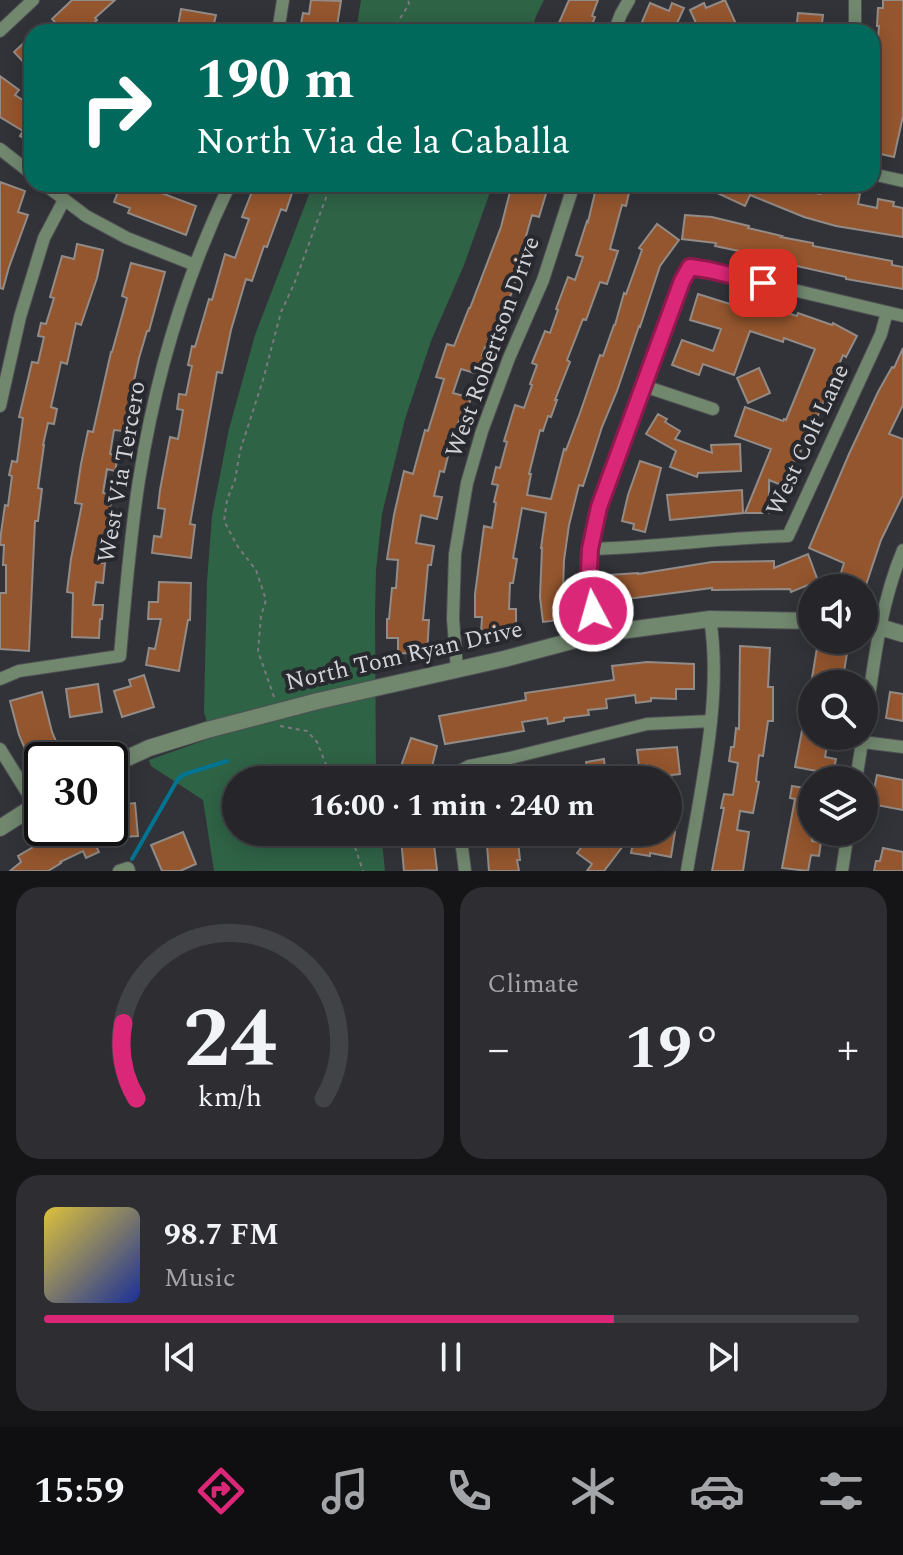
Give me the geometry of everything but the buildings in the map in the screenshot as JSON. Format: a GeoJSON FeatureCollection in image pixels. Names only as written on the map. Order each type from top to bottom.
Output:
{"type":"FeatureCollection","features":[{"type":"Feature","properties":{"kind":"street"},"geometry":{"type":"LineString","coordinates":[[0,31],[33,0]]}},
{"type":"Feature","properties":{"kind":"street"},"geometry":{"type":"LineString","coordinates":[[279,24],[283,0]]}},
{"type":"Feature","properties":{"kind":"street"},"geometry":{"type":"LineString","coordinates":[[617,24],[629,0]]}},
{"type":"Feature","properties":{"kind":"street"},"geometry":{"type":"LineString","coordinates":[[855,0],[855,24]]}},
{"type":"Feature","properties":{"kind":"street"},"geometry":{"type":"LineString","coordinates":[[0,149],[24,168]]}},
{"type":"Feature","properties":{"kind":"street"},"geometry":{"type":"LineString","coordinates":[[880,176],[903,181]]}},
{"type":"Feature","properties":{"kind":"street"},"geometry":{"type":"LineString","coordinates":[[54,192],[86,216],[127,238],[195,265]]}},
{"type":"Feature","properties":{"kind":"street","name":"West Via Tercero"},"geometry":{"type":"LineString","coordinates":[[0,679],[19,671],[120,656],[139,480],[159,380],[195,265],[227,192]]}},
{"type":"Feature","properties":{"kind":"street","name":"West Robertson Drive"},"geometry":{"type":"LineString","coordinates":[[457,669],[453,619],[455,554],[467,483],[482,431],[543,280],[572,192]]}},
{"type":"Feature","properties":{"kind":"street"},"geometry":{"type":"LineString","coordinates":[[0,406],[20,317],[44,238],[64,200]]}},
{"type":"Feature","properties":{"kind":"street"},"geometry":{"type":"LineString","coordinates":[[598,634],[589,569],[599,507],[682,281],[690,267],[903,316]]}},
{"type":"Feature","properties":{"kind":"street","name":"West Colt Lane"},"geometry":{"type":"LineString","coordinates":[[590,549],[788,536],[881,334],[887,312]]}},
{"type":"Feature","properties":{"kind":"street"},"geometry":{"type":"LineString","coordinates":[[644,386],[713,409]]}},
{"type":"Feature","properties":{"kind":"street"},"geometry":{"type":"LineString","coordinates":[[878,611],[903,550]]}},
{"type":"Feature","properties":{"kind":"street"},"geometry":{"type":"LineString","coordinates":[[687,871],[711,721],[713,636],[710,619]]}},
{"type":"Feature","properties":{"kind":"street","name":"North Tom Ryan Drive"},"geometry":{"type":"LineString","coordinates":[[128,758],[149,748],[278,711],[598,634],[710,619],[798,621]]}},
{"type":"Feature","properties":{"kind":"street"},"geometry":{"type":"LineString","coordinates":[[878,628],[903,634]]}},
{"type":"Feature","properties":{"kind":"street"},"geometry":{"type":"LineString","coordinates":[[469,766],[647,724],[711,721]]}},
{"type":"Feature","properties":{"kind":"street"},"geometry":{"type":"LineString","coordinates":[[878,741],[903,747]]}},
{"type":"Feature","properties":{"kind":"street"},"geometry":{"type":"LineString","coordinates":[[0,749],[24,782]]}},
{"type":"Feature","properties":{"kind":"street"},"geometry":{"type":"LineString","coordinates":[[0,828],[24,813]]}},
{"type":"Feature","properties":{"kind":"street"},"geometry":{"type":"LineString","coordinates":[[462,846],[465,871]]}},
{"type":"Feature","properties":{"kind":"street"},"geometry":{"type":"LineString","coordinates":[[842,871],[846,846]]}},
{"type":"Feature","properties":{"kind":"path"},"geometry":{"type":"LineString","coordinates":[[397,24],[409,4],[408,0]]}},
{"type":"Feature","properties":{"kind":"path"},"geometry":{"type":"LineString","coordinates":[[326,766],[317,742],[307,731],[280,726],[258,651],[261,616],[266,600],[256,570],[238,547],[224,521],[240,451],[281,312],[328,192]]}},
{"type":"Feature","properties":{"kind":"path"},"geometry":{"type":"LineString","coordinates":[[355,846],[363,871]]}},
{"type":"Feature","properties":{"kind":"green space"},"geometry":{"type":"Polygon","coordinates":[[[361,0],[544,0],[534,24],[357,24],[361,0]]]}},
{"type":"Feature","properties":{"kind":"green space"},"geometry":{"type":"Polygon","coordinates":[[[310,192],[490,192],[464,265],[431,341],[405,419],[382,514],[376,570],[376,766],[222,766],[222,846],[382,846],[385,871],[214,871],[203,800],[151,766],[149,760],[211,738],[204,712],[207,582],[212,516],[229,429],[255,335],[310,192]]]}},
{"type":"Feature","properties":{"kind":"waterway"},"geometry":{"type":"LineString","coordinates":[[132,859],[178,779],[227,761]]}},
{"type":"Feature","properties":{"kind":"route"},"geometry":{"type":"LineString","coordinates":[[593,611],[590,549],[599,507],[682,281],[690,267],[763,283]]}}]}
